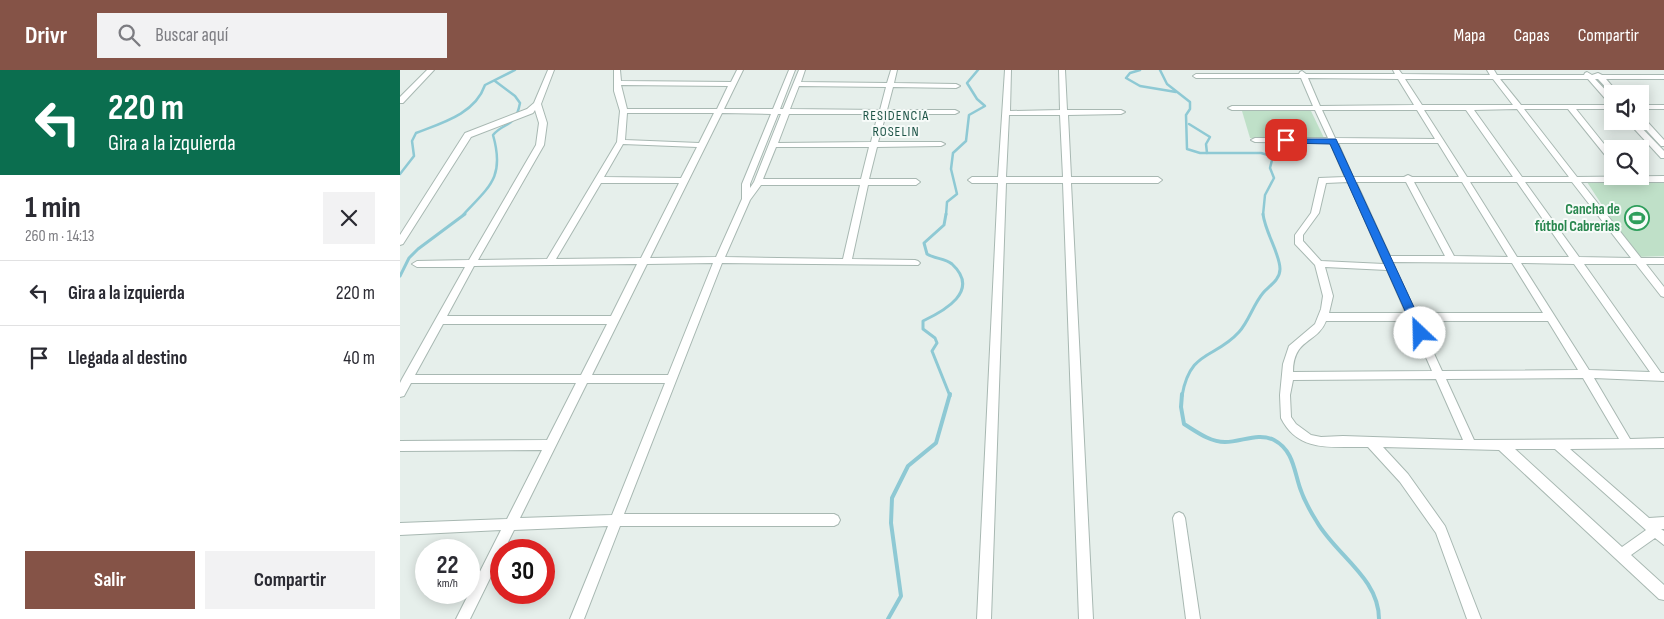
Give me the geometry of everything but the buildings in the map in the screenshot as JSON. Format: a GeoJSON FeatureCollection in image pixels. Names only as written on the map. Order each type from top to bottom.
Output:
{"type":"FeatureCollection","features":[{"type":"Feature","properties":{"kind":"street"},"geometry":{"type":"LineString","coordinates":[[400,100],[431,70]]}},
{"type":"Feature","properties":{"kind":"street"},"geometry":{"type":"LineString","coordinates":[[400,242],[468,135],[526,113],[537,104],[550,70]]}},
{"type":"Feature","properties":{"kind":"street"},"geometry":{"type":"LineString","coordinates":[[550,262],[600,180],[620,142],[624,111],[617,83],[617,70]]}},
{"type":"Feature","properties":{"kind":"street"},"geometry":{"type":"LineString","coordinates":[[463,619],[614,320],[646,261],[740,70]]}},
{"type":"Feature","properties":{"kind":"street"},"geometry":{"type":"LineString","coordinates":[[746,200],[746,184],[792,70]]}},
{"type":"Feature","properties":{"kind":"street"},"geometry":{"type":"LineString","coordinates":[[577,619],[719,260],[746,200],[758,182],[802,70]]}},
{"type":"Feature","properties":{"kind":"street"},"geometry":{"type":"LineString","coordinates":[[847,262],[864,182],[894,70]]}},
{"type":"Feature","properties":{"kind":"street"},"geometry":{"type":"LineString","coordinates":[[984,619],[1008,70]]}},
{"type":"Feature","properties":{"kind":"street"},"geometry":{"type":"LineString","coordinates":[[1062,70],[1086,619]]}},
{"type":"Feature","properties":{"kind":"street"},"geometry":{"type":"LineString","coordinates":[[1583,70],[1600,77],[1608,85]]}},
{"type":"Feature","properties":{"kind":"street"},"geometry":{"type":"LineString","coordinates":[[1196,76],[1302,73],[1592,73]]}},
{"type":"Feature","properties":{"kind":"street"},"geometry":{"type":"LineString","coordinates":[[1302,73],[1471,444]]}},
{"type":"Feature","properties":{"kind":"street"},"geometry":{"type":"LineString","coordinates":[[1592,73],[1604,90]]}},
{"type":"Feature","properties":{"kind":"street"},"geometry":{"type":"LineString","coordinates":[[1398,74],[1512,259],[1586,374],[1627,443]]}},
{"type":"Feature","properties":{"kind":"street"},"geometry":{"type":"LineString","coordinates":[[1493,74],[1664,294]]}},
{"type":"Feature","properties":{"kind":"street"},"geometry":{"type":"LineString","coordinates":[[1600,77],[1664,77]]}},
{"type":"Feature","properties":{"kind":"street"},"geometry":{"type":"LineString","coordinates":[[617,83],[734,84]]}},
{"type":"Feature","properties":{"kind":"street"},"geometry":{"type":"LineString","coordinates":[[797,84],[956,86]]}},
{"type":"Feature","properties":{"kind":"street"},"geometry":{"type":"LineString","coordinates":[[400,393],[540,145],[543,124],[537,104]]}},
{"type":"Feature","properties":{"kind":"street"},"geometry":{"type":"LineString","coordinates":[[1232,108],[1604,107]]}},
{"type":"Feature","properties":{"kind":"street"},"geometry":{"type":"LineString","coordinates":[[1649,107],[1664,107]]}},
{"type":"Feature","properties":{"kind":"street"},"geometry":{"type":"LineString","coordinates":[[1470,108],[1576,261],[1661,377]]}},
{"type":"Feature","properties":{"kind":"street"},"geometry":{"type":"LineString","coordinates":[[1570,108],[1604,148]]}},
{"type":"Feature","properties":{"kind":"street"},"geometry":{"type":"LineString","coordinates":[[624,111],[954,112]]}},
{"type":"Feature","properties":{"kind":"street"},"geometry":{"type":"LineString","coordinates":[[1006,113],[1122,112]]}},
{"type":"Feature","properties":{"kind":"street"},"geometry":{"type":"LineString","coordinates":[[1649,128],[1664,144]]}},
{"type":"Feature","properties":{"kind":"street"},"geometry":{"type":"LineString","coordinates":[[1639,130],[1664,156]]}},
{"type":"Feature","properties":{"kind":"street"},"geometry":{"type":"LineString","coordinates":[[1255,140],[1440,141]]}},
{"type":"Feature","properties":{"kind":"street"},"geometry":{"type":"LineString","coordinates":[[620,142],[703,144]]}},
{"type":"Feature","properties":{"kind":"street"},"geometry":{"type":"LineString","coordinates":[[773,145],[941,144]]}},
{"type":"Feature","properties":{"kind":"street"},"geometry":{"type":"LineString","coordinates":[[1604,178],[1408,178],[1322,180],[1320,197],[1314,217],[1298,239],[1300,247],[1319,264],[1328,296],[1324,317],[1319,326],[1294,346],[1289,354],[1288,376],[1284,395],[1286,418],[1299,434],[1321,442],[1471,444],[1664,443]]}},
{"type":"Feature","properties":{"kind":"street"},"geometry":{"type":"LineString","coordinates":[[1408,178],[1451,259]]}},
{"type":"Feature","properties":{"kind":"street"},"geometry":{"type":"LineString","coordinates":[[1649,179],[1664,179]]}},
{"type":"Feature","properties":{"kind":"street"},"geometry":{"type":"LineString","coordinates":[[600,180],[684,181]]}},
{"type":"Feature","properties":{"kind":"street"},"geometry":{"type":"LineString","coordinates":[[972,180],[1158,180]]}},
{"type":"Feature","properties":{"kind":"street"},"geometry":{"type":"LineString","coordinates":[[758,182],[916,182]]}},
{"type":"Feature","properties":{"kind":"street"},"geometry":{"type":"LineString","coordinates":[[1319,264],[1389,263],[1451,259],[1664,261]]}},
{"type":"Feature","properties":{"kind":"street"},"geometry":{"type":"LineString","coordinates":[[417,264],[719,260],[915,262]]}},
{"type":"Feature","properties":{"kind":"street"},"geometry":{"type":"LineString","coordinates":[[1324,317],[1549,317]]}},
{"type":"Feature","properties":{"kind":"street"},"geometry":{"type":"LineString","coordinates":[[440,320],[614,320]]}},
{"type":"Feature","properties":{"kind":"street"},"geometry":{"type":"LineString","coordinates":[[1288,376],[1440,377],[1586,374],[1661,377]]}},
{"type":"Feature","properties":{"kind":"street"},"geometry":{"type":"LineString","coordinates":[[407,379],[672,378]]}},
{"type":"Feature","properties":{"kind":"street"},"geometry":{"type":"LineString","coordinates":[[1371,442],[1404,478],[1441,530],[1474,619]]}},
{"type":"Feature","properties":{"kind":"street"},"geometry":{"type":"LineString","coordinates":[[1502,444],[1664,594]]}},
{"type":"Feature","properties":{"kind":"street"},"geometry":{"type":"LineString","coordinates":[[1557,444],[1658,529],[1621,555]]}},
{"type":"Feature","properties":{"kind":"street"},"geometry":{"type":"LineString","coordinates":[[400,446],[551,445]]}},
{"type":"Feature","properties":{"kind":"street"},"geometry":{"type":"LineString","coordinates":[[1179,518],[1193,619]]}},
{"type":"Feature","properties":{"kind":"street"},"geometry":{"type":"LineString","coordinates":[[400,529],[616,520],[834,520]]}},
{"type":"Feature","properties":{"kind":"green space"},"geometry":{"type":"Polygon","coordinates":[[[1242,111],[1311,111],[1324,138],[1250,138],[1242,111]]]}},
{"type":"Feature","properties":{"kind":"green space","name":"Cancha de fútbol Cabrerias"},"geometry":{"type":"Polygon","coordinates":[[[1585,179],[1604,179],[1604,185],[1649,185],[1649,179],[1664,179],[1664,256],[1636,257],[1585,179]]]}},
{"type":"Feature","properties":{"kind":"waterway"},"geometry":{"type":"LineString","coordinates":[[400,174],[414,156],[412,141],[416,133],[447,121],[466,110],[474,103],[485,85],[515,70]]}},
{"type":"Feature","properties":{"kind":"waterway"},"geometry":{"type":"LineString","coordinates":[[946,215],[947,202],[957,194],[951,169],[953,153],[966,141],[969,115],[985,106],[977,99],[967,83],[978,70]]}},
{"type":"Feature","properties":{"kind":"waterway"},"geometry":{"type":"LineString","coordinates":[[1140,70],[1130,73],[1126,78],[1140,86],[1176,92]]}},
{"type":"Feature","properties":{"kind":"waterway"},"geometry":{"type":"LineString","coordinates":[[1160,70],[1167,84],[1190,102],[1190,109],[1186,115],[1187,149],[1207,153]]}},
{"type":"Feature","properties":{"kind":"waterway"},"geometry":{"type":"LineString","coordinates":[[463,215],[493,180],[497,161],[493,135],[512,121],[520,103],[515,96],[495,81]]}},
{"type":"Feature","properties":{"kind":"waterway"},"geometry":{"type":"LineString","coordinates":[[1189,124],[1210,137],[1206,144],[1207,153]]}},
{"type":"Feature","properties":{"kind":"waterway"},"geometry":{"type":"LineString","coordinates":[[1207,153],[1261,153],[1268,155],[1272,160],[1270,168],[1274,178],[1265,195],[1263,214]]}},
{"type":"Feature","properties":{"kind":"waterway"},"geometry":{"type":"LineString","coordinates":[[400,276],[409,258],[418,249],[465,214]]}},
{"type":"Feature","properties":{"kind":"waterway"},"geometry":{"type":"LineString","coordinates":[[946,214],[944,225],[924,243],[927,254],[952,264],[960,274],[963,283],[961,291],[949,306],[923,321],[923,329],[935,338],[937,343],[932,351],[950,395]]}},
{"type":"Feature","properties":{"kind":"waterway"},"geometry":{"type":"LineString","coordinates":[[1182,396],[1186,381],[1197,362],[1230,341],[1239,332],[1263,293],[1274,283],[1280,273],[1279,263],[1263,214]]}},
{"type":"Feature","properties":{"kind":"waterway"},"geometry":{"type":"LineString","coordinates":[[1182,394],[1181,407],[1184,424],[1204,436],[1219,442],[1262,437],[1274,440],[1285,449],[1292,461],[1310,510],[1325,534],[1355,567],[1372,591],[1377,604],[1379,619]]}},
{"type":"Feature","properties":{"kind":"waterway"},"geometry":{"type":"LineString","coordinates":[[888,619],[901,596],[891,523],[892,498],[908,466],[936,443],[950,395]]}},
{"type":"Feature","properties":{"kind":"place","name":"Cancha de fútbol Cabrerias"},"geometry":{"type":"Point","coordinates":[1637,218]}},
{"type":"Feature","properties":{"kind":"district","name":"RESIDENCIA ROSELIN"},"geometry":{"type":"Point","coordinates":[896,124]}},
{"type":"Feature","properties":{"kind":"route"},"geometry":{"type":"LineString","coordinates":[[1286,140],[1333,141],[1420,333]]}}]}
